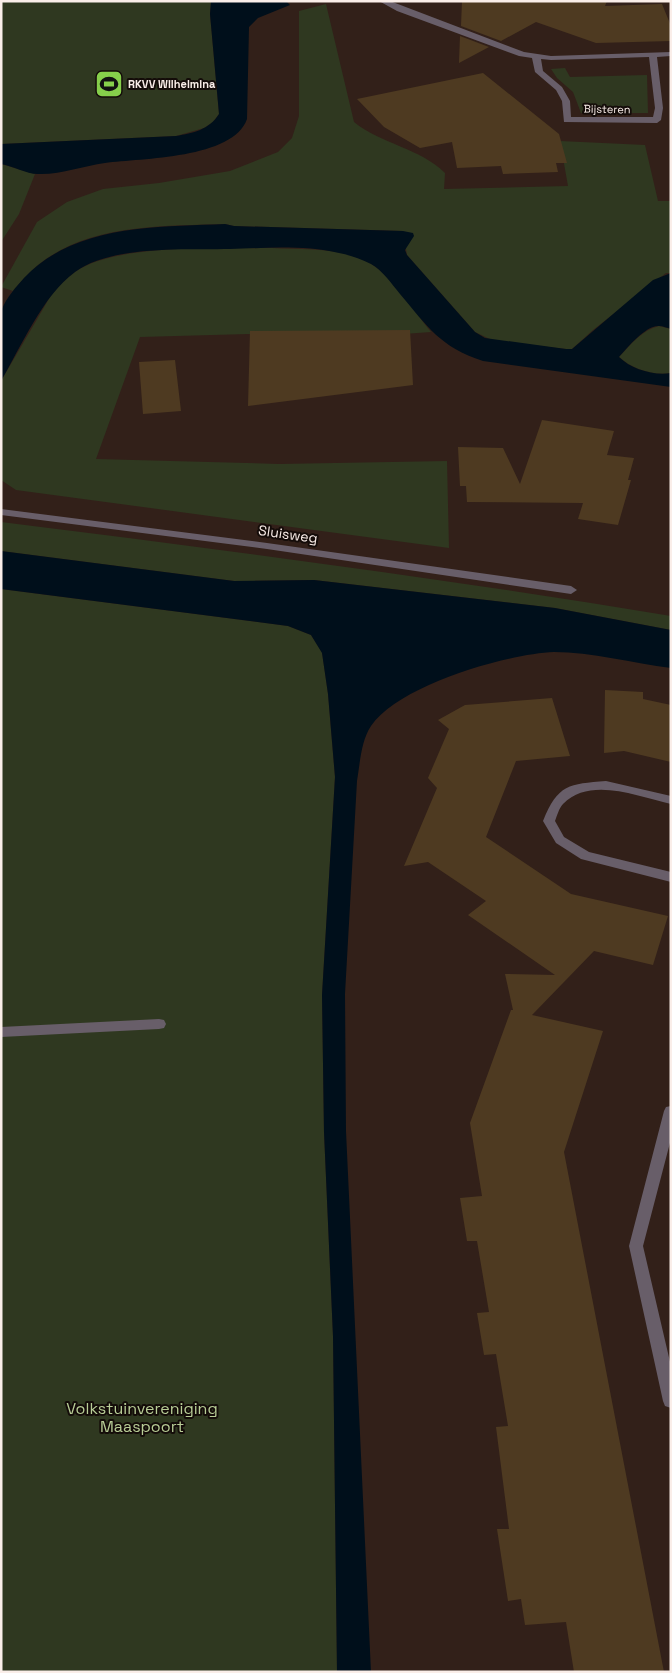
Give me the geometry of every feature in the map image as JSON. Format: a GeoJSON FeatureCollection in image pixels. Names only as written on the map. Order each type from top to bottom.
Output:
{"type":"FeatureCollection","features":[{"type":"Feature","properties":{"kind":"street"},"geometry":{"type":"LineString","coordinates":[[383,1],[522,54],[551,58],[671,54]]}},
{"type":"Feature","properties":{"kind":"street","name":"Bijsteren"},"geometry":{"type":"LineString","coordinates":[[536,56],[539,72],[559,89],[566,101],[567,120],[622,121],[657,120],[659,108],[653,55]]}},
{"type":"Feature","properties":{"kind":"street","name":"Sluisweg"},"geometry":{"type":"LineString","coordinates":[[1,512],[276,548],[571,590]]}},
{"type":"Feature","properties":{"kind":"street"},"geometry":{"type":"LineString","coordinates":[[671,800],[606,785],[576,788],[557,802],[549,821],[560,840],[585,856],[671,877]]}},
{"type":"Feature","properties":{"kind":"street"},"geometry":{"type":"LineString","coordinates":[[1,1032],[159,1024]]}},
{"type":"Feature","properties":{"kind":"street"},"geometry":{"type":"LineString","coordinates":[[671,1111],[636,1246],[671,1401]]}},
{"type":"Feature","properties":{"kind":"green space","name":"RKVV Wilhelmina"},"geometry":{"type":"Polygon","coordinates":[[[1,1],[211,1],[210,14],[219,114],[213,122],[204,128],[176,136],[1,144],[1,1]]]}},
{"type":"Feature","properties":{"kind":"green space"},"geometry":{"type":"Polygon","coordinates":[[[326,4],[354,122],[376,136],[412,152],[435,165],[445,173],[444,189],[568,186],[560,141],[645,145],[658,201],[671,201],[671,273],[666,273],[593,330],[572,349],[494,341],[475,332],[407,255],[403,231],[234,226],[225,224],[132,229],[87,239],[66,248],[37,266],[13,291],[1,287],[37,222],[67,202],[103,189],[159,183],[230,171],[278,152],[292,138],[299,116],[299,11],[326,4]]]}},
{"type":"Feature","properties":{"kind":"green space"},"geometry":{"type":"Polygon","coordinates":[[[565,68],[570,77],[647,75],[648,113],[581,113],[573,92],[557,78],[551,69],[565,68]]]}},
{"type":"Feature","properties":{"kind":"green space"},"geometry":{"type":"Polygon","coordinates":[[[1,164],[35,174],[19,214],[1,242],[1,164]]]}},
{"type":"Feature","properties":{"kind":"green space"},"geometry":{"type":"Polygon","coordinates":[[[198,248],[272,248],[330,251],[358,258],[371,264],[382,272],[395,286],[431,332],[403,334],[248,334],[140,337],[96,459],[279,464],[447,461],[449,548],[16,490],[1,480],[1,381],[50,297],[75,272],[93,263],[116,256],[142,252],[198,248]]]}},
{"type":"Feature","properties":{"kind":"green space"},"geometry":{"type":"Polygon","coordinates":[[[659,326],[671,329],[671,373],[664,374],[644,371],[630,365],[619,357],[642,334],[659,326]]]}},
{"type":"Feature","properties":{"kind":"green space"},"geometry":{"type":"Polygon","coordinates":[[[1,522],[169,543],[587,602],[671,616],[671,630],[555,608],[314,580],[234,581],[1,551],[1,522]]]}},
{"type":"Feature","properties":{"kind":"green space","name":"Volkstuinvereniging Maaspoort"},"geometry":{"type":"Polygon","coordinates":[[[1,589],[288,626],[311,635],[322,652],[328,694],[335,777],[322,995],[324,1132],[333,1336],[337,1672],[1,1672],[1,589]]]}},
{"type":"Feature","properties":{"kind":"water"},"geometry":{"type":"Polygon","coordinates":[[[211,1],[286,1],[290,5],[258,18],[249,27],[247,119],[238,132],[224,142],[185,154],[105,163],[55,173],[33,174],[1,164],[1,144],[176,136],[194,132],[210,124],[219,114],[210,14],[211,1]]]}},
{"type":"Feature","properties":{"kind":"water"},"geometry":{"type":"Polygon","coordinates":[[[225,224],[234,226],[403,231],[413,233],[414,236],[405,250],[407,255],[475,332],[485,338],[566,349],[572,349],[653,280],[671,273],[671,329],[659,326],[648,329],[619,357],[643,371],[671,373],[671,387],[483,361],[456,349],[436,335],[387,278],[371,264],[355,257],[326,250],[284,248],[150,251],[108,257],[90,263],[63,282],[53,294],[34,322],[1,381],[2,309],[9,296],[21,281],[44,260],[67,247],[92,238],[118,232],[145,228],[225,224]]]}},
{"type":"Feature","properties":{"kind":"water"},"geometry":{"type":"Polygon","coordinates":[[[1,551],[234,581],[314,580],[555,608],[671,630],[671,668],[568,652],[534,654],[482,665],[455,674],[405,697],[385,711],[371,726],[363,745],[357,781],[345,994],[346,1131],[371,1672],[337,1672],[333,1336],[324,1132],[322,995],[335,777],[328,694],[322,653],[311,635],[288,626],[1,589],[1,551]]]}},
{"type":"Feature","properties":{"kind":"building"},"geometry":{"type":"Polygon","coordinates":[[[462,1],[607,1],[605,6],[662,4],[671,26],[671,41],[596,43],[536,22],[501,41],[461,26],[462,1]]]}},
{"type":"Feature","properties":{"kind":"building"},"geometry":{"type":"Polygon","coordinates":[[[460,36],[489,47],[459,63],[460,36]]]}},
{"type":"Feature","properties":{"kind":"building"},"geometry":{"type":"Polygon","coordinates":[[[483,73],[559,134],[567,163],[556,163],[558,172],[503,174],[501,166],[457,168],[452,142],[420,148],[384,127],[357,99],[483,73]]]}},
{"type":"Feature","properties":{"kind":"building"},"geometry":{"type":"Polygon","coordinates":[[[410,330],[413,385],[248,406],[250,331],[410,330]]]}},
{"type":"Feature","properties":{"kind":"building"},"geometry":{"type":"Polygon","coordinates":[[[175,360],[181,411],[143,414],[139,362],[175,360]]]}},
{"type":"Feature","properties":{"kind":"building"},"geometry":{"type":"Polygon","coordinates":[[[542,420],[614,431],[607,455],[634,458],[628,480],[631,480],[618,525],[578,519],[583,503],[467,502],[466,486],[460,486],[458,447],[503,448],[520,484],[542,420]]]}},
{"type":"Feature","properties":{"kind":"building"},"geometry":{"type":"Polygon","coordinates":[[[605,690],[643,692],[643,699],[671,705],[671,762],[624,751],[604,753],[605,690]]]}},
{"type":"Feature","properties":{"kind":"building"},"geometry":{"type":"Polygon","coordinates":[[[552,698],[570,756],[516,761],[486,837],[571,894],[668,916],[653,965],[594,951],[532,1015],[603,1031],[564,1152],[664,1672],[574,1672],[566,1622],[525,1625],[521,1599],[508,1601],[497,1529],[509,1529],[496,1427],[508,1426],[496,1354],[484,1355],[477,1313],[489,1312],[477,1241],[467,1241],[460,1198],[482,1196],[470,1123],[511,1010],[513,1010],[505,974],[555,975],[468,915],[486,901],[428,862],[404,866],[437,788],[428,778],[449,729],[438,720],[465,705],[552,698]]]}},
{"type":"Feature","properties":{"kind":"place","name":"RKVV Wilhelmina"},"geometry":{"type":"Point","coordinates":[109,84]}}]}
